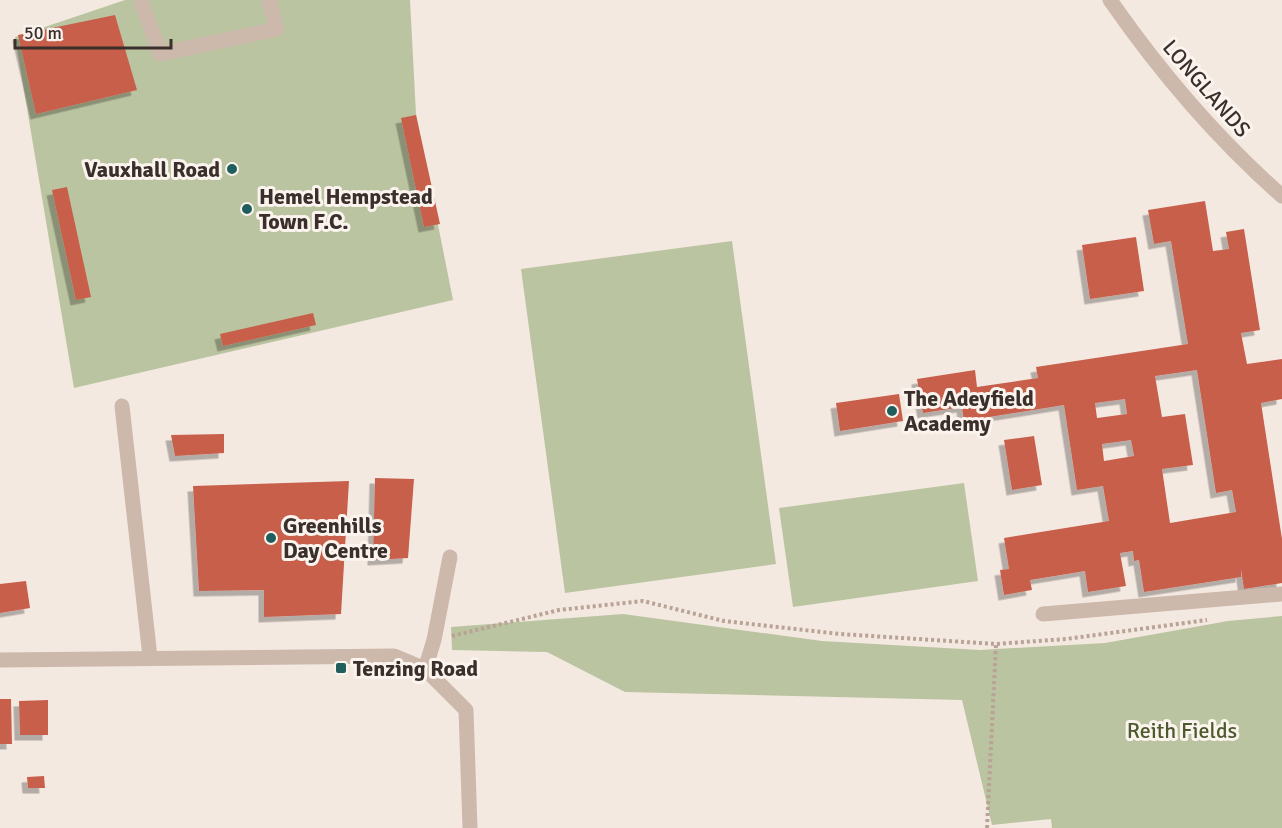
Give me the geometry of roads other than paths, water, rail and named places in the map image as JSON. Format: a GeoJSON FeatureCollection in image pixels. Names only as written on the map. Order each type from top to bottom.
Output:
{"type":"FeatureCollection","features":[{"type":"Feature","properties":{"kind":"street"},"geometry":{"type":"LineString","coordinates":[[141,0],[160,54],[277,29],[269,0]]}},
{"type":"Feature","properties":{"kind":"street","name":"LONGLANDS"},"geometry":{"type":"LineString","coordinates":[[1110,0],[1144,49],[1182,95],[1235,154],[1282,196]]}},
{"type":"Feature","properties":{"kind":"street"},"geometry":{"type":"LineString","coordinates":[[122,406],[150,657]]}},
{"type":"Feature","properties":{"kind":"street"},"geometry":{"type":"LineString","coordinates":[[425,669],[434,640],[450,557]]}},
{"type":"Feature","properties":{"kind":"street"},"geometry":{"type":"LineString","coordinates":[[1044,614],[1282,594]]}},
{"type":"Feature","properties":{"kind":"street"},"geometry":{"type":"LineString","coordinates":[[0,660],[394,656],[425,669],[466,710],[470,828]]}},
{"type":"Feature","properties":{"kind":"place","name":"Vauxhall Road"},"geometry":{"type":"Point","coordinates":[232,169]}},
{"type":"Feature","properties":{"kind":"place","name":"Hemel Hempstead Town F.C."},"geometry":{"type":"Point","coordinates":[247,209]}},
{"type":"Feature","properties":{"kind":"place","name":"The Adeyfield Academy"},"geometry":{"type":"Point","coordinates":[892,411]}},
{"type":"Feature","properties":{"kind":"place","name":"Greenhills Day Centre"},"geometry":{"type":"Point","coordinates":[271,538]}},
{"type":"Feature","properties":{"kind":"place","name":"Tenzing Road"},"geometry":{"type":"Point","coordinates":[341,668]}},
{"type":"Feature","properties":{"kind":"park label","name":"Reith Fields"},"geometry":{"type":"Point","coordinates":[1182,730]}}]}
